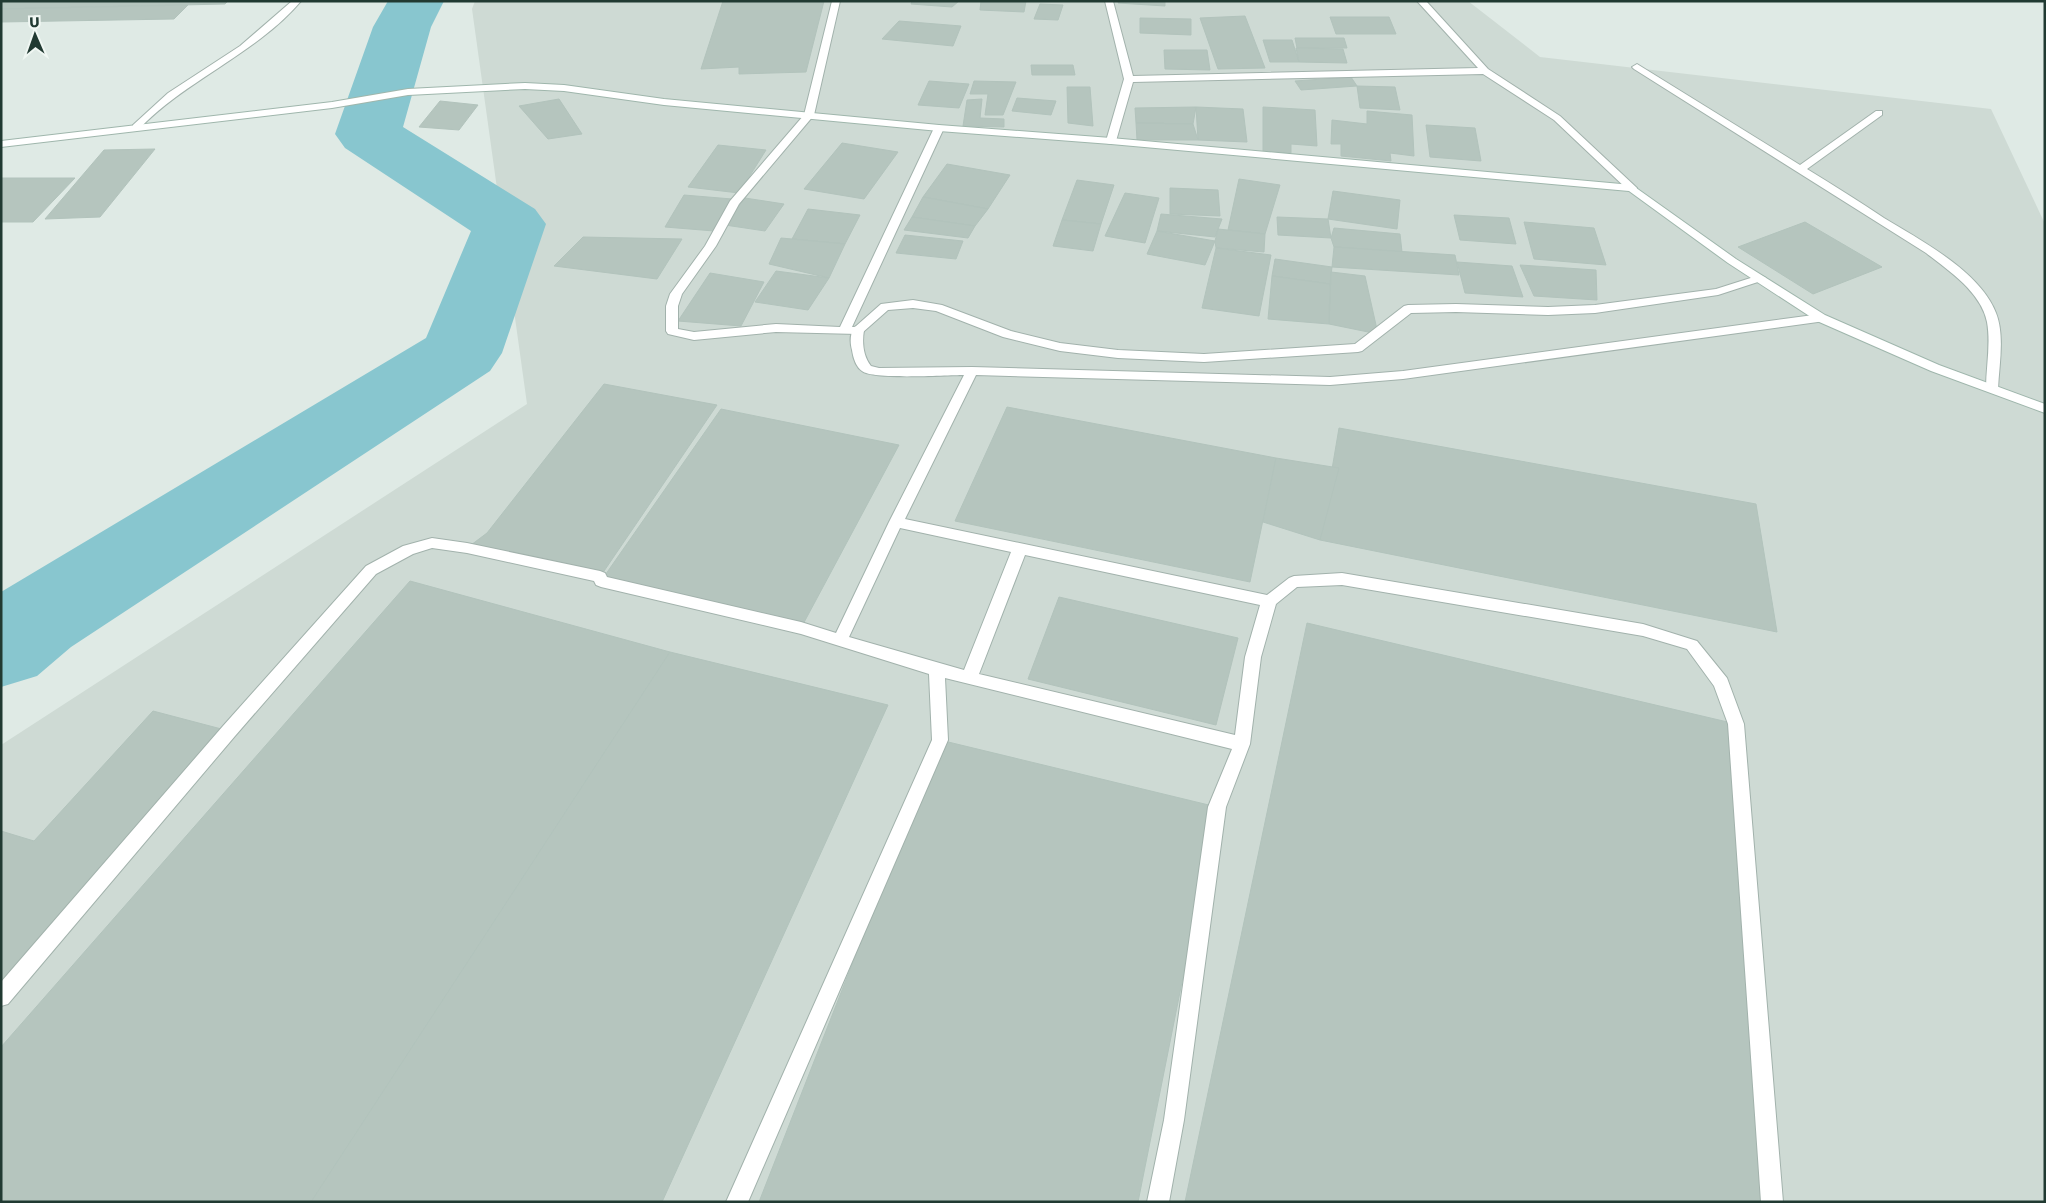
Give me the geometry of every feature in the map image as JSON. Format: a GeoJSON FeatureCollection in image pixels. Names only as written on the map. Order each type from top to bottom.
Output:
{"type":"FeatureCollection","features":[{"type":"Feature","properties":{"kind":"street"},"geometry":{"type":"LineString","coordinates":[[136,127],[151,110],[166,98],[235,55],[297,1]]}},
{"type":"Feature","properties":{"kind":"street"},"geometry":{"type":"LineString","coordinates":[[836,1],[809,115],[734,202],[710,246],[676,294],[672,306],[672,331],[694,336],[776,328],[858,330]]}},
{"type":"Feature","properties":{"kind":"street"},"geometry":{"type":"LineString","coordinates":[[1109,1],[1129,79],[1111,141]]}},
{"type":"Feature","properties":{"kind":"street"},"geometry":{"type":"LineString","coordinates":[[1421,1],[1485,71],[1557,118],[1632,188],[1691,232],[1821,318],[1935,368],[2045,409]]}},
{"type":"Feature","properties":{"kind":"street"},"geometry":{"type":"LineString","coordinates":[[1636,67],[1930,251],[1967,280],[1984,301],[1994,322],[1992,389]]}},
{"type":"Feature","properties":{"kind":"street"},"geometry":{"type":"LineString","coordinates":[[1129,79],[1485,71]]}},
{"type":"Feature","properties":{"kind":"street"},"geometry":{"type":"LineString","coordinates":[[1,144],[332,105],[408,92],[525,86],[564,88],[664,102],[939,128],[1111,141],[1632,188]]}},
{"type":"Feature","properties":{"kind":"street"},"geometry":{"type":"LineString","coordinates":[[1800,169],[1879,112]]}},
{"type":"Feature","properties":{"kind":"street"},"geometry":{"type":"LineString","coordinates":[[844,331],[939,128]]}},
{"type":"Feature","properties":{"kind":"street"},"geometry":{"type":"LineString","coordinates":[[1760,278],[1718,292],[1595,309],[1548,311],[1456,308],[1408,310],[1358,348],[1330,351],[1204,358],[1118,354],[1060,348],[1007,334],[938,308],[913,304],[885,307],[858,330],[855,341],[862,361],[868,369],[879,372],[972,371],[1237,380],[1330,381],[1403,375],[1821,318]]}},
{"type":"Feature","properties":{"kind":"street"},"geometry":{"type":"LineString","coordinates":[[840,640],[896,522],[972,371]]}},
{"type":"Feature","properties":{"kind":"street"},"geometry":{"type":"LineString","coordinates":[[896,522],[1269,601]]}},
{"type":"Feature","properties":{"kind":"street"},"geometry":{"type":"LineString","coordinates":[[1,997],[229,731],[371,570],[408,550],[432,543],[467,548],[600,577],[601,581],[800,628],[937,670],[1242,744]]}},
{"type":"Feature","properties":{"kind":"street"},"geometry":{"type":"LineString","coordinates":[[969,678],[1020,548]]}},
{"type":"Feature","properties":{"kind":"street"},"geometry":{"type":"LineString","coordinates":[[1158,1202],[1174,1120],[1218,807],[1242,744],[1253,657],[1269,601],[1294,582],[1342,579],[1643,630],[1692,645],[1721,683],[1736,724],[1772,1202]]}},
{"type":"Feature","properties":{"kind":"street"},"geometry":{"type":"LineString","coordinates":[[737,1202],[940,740],[937,670]]}},
{"type":"Feature","properties":{"kind":"shaded area"},"geometry":{"type":"Polygon","coordinates":[[[475,1],[1468,1],[1540,57],[1991,109],[2045,224],[2045,1202],[1,1202],[1,745],[527,404],[472,9],[475,1]]]}},
{"type":"Feature","properties":{"kind":"building"},"geometry":{"type":"Polygon","coordinates":[[[1,1],[228,1],[225,4],[1,9],[1,1]]]}},
{"type":"Feature","properties":{"kind":"building"},"geometry":{"type":"Polygon","coordinates":[[[723,1],[824,1],[806,72],[739,74],[739,67],[701,69],[723,1]]]}},
{"type":"Feature","properties":{"kind":"building"},"geometry":{"type":"Polygon","coordinates":[[[912,1],[959,1],[952,7],[911,4],[912,1]]]}},
{"type":"Feature","properties":{"kind":"building"},"geometry":{"type":"Polygon","coordinates":[[[981,1],[1026,1],[1024,12],[980,10],[981,1]]]}},
{"type":"Feature","properties":{"kind":"building"},"geometry":{"type":"Polygon","coordinates":[[[1119,1],[1165,1],[1165,6],[1118,3],[1119,1]]]}},
{"type":"Feature","properties":{"kind":"building"},"geometry":{"type":"Polygon","coordinates":[[[1040,4],[1063,5],[1058,20],[1034,19],[1040,4]]]}},
{"type":"Feature","properties":{"kind":"building"},"geometry":{"type":"Polygon","coordinates":[[[188,5],[174,19],[1,22],[1,9],[188,5]]]}},
{"type":"Feature","properties":{"kind":"building"},"geometry":{"type":"Polygon","coordinates":[[[1245,16],[1265,68],[1218,69],[1200,18],[1245,16]]]}},
{"type":"Feature","properties":{"kind":"building"},"geometry":{"type":"Polygon","coordinates":[[[1330,17],[1389,17],[1396,34],[1336,34],[1330,17]]]}},
{"type":"Feature","properties":{"kind":"building"},"geometry":{"type":"Polygon","coordinates":[[[1140,18],[1191,19],[1191,35],[1140,33],[1140,18]]]}},
{"type":"Feature","properties":{"kind":"building"},"geometry":{"type":"Polygon","coordinates":[[[899,21],[961,26],[953,46],[882,39],[899,21]]]}},
{"type":"Feature","properties":{"kind":"building"},"geometry":{"type":"Polygon","coordinates":[[[1295,38],[1344,38],[1347,48],[1297,48],[1295,38]]]}},
{"type":"Feature","properties":{"kind":"building"},"geometry":{"type":"Polygon","coordinates":[[[1263,40],[1292,40],[1299,62],[1270,62],[1263,40]]]}},
{"type":"Feature","properties":{"kind":"building"},"geometry":{"type":"Polygon","coordinates":[[[1296,48],[1343,49],[1347,63],[1299,62],[1296,48]]]}},
{"type":"Feature","properties":{"kind":"building"},"geometry":{"type":"Polygon","coordinates":[[[1164,50],[1207,50],[1210,70],[1165,69],[1164,50]]]}},
{"type":"Feature","properties":{"kind":"building"},"geometry":{"type":"Polygon","coordinates":[[[1031,65],[1073,65],[1075,75],[1032,75],[1031,65]]]}},
{"type":"Feature","properties":{"kind":"building"},"geometry":{"type":"Polygon","coordinates":[[[1351,77],[1357,86],[1301,90],[1295,81],[1351,77]]]}},
{"type":"Feature","properties":{"kind":"building"},"geometry":{"type":"Polygon","coordinates":[[[929,81],[969,84],[959,108],[918,105],[929,81]]]}},
{"type":"Feature","properties":{"kind":"building"},"geometry":{"type":"Polygon","coordinates":[[[974,81],[1016,82],[1003,115],[985,115],[988,94],[970,94],[974,81]]]}},
{"type":"Feature","properties":{"kind":"building"},"geometry":{"type":"Polygon","coordinates":[[[1357,86],[1395,87],[1400,110],[1360,108],[1357,86]]]}},
{"type":"Feature","properties":{"kind":"building"},"geometry":{"type":"Polygon","coordinates":[[[1067,87],[1090,87],[1093,126],[1068,123],[1067,87]]]}},
{"type":"Feature","properties":{"kind":"building"},"geometry":{"type":"Polygon","coordinates":[[[1017,98],[1056,101],[1051,115],[1012,111],[1017,98]]]}},
{"type":"Feature","properties":{"kind":"building"},"geometry":{"type":"Polygon","coordinates":[[[559,99],[582,134],[548,139],[519,106],[559,99]]]}},
{"type":"Feature","properties":{"kind":"building"},"geometry":{"type":"Polygon","coordinates":[[[982,99],[980,118],[1004,119],[1004,127],[963,126],[967,100],[982,99]]]}},
{"type":"Feature","properties":{"kind":"building"},"geometry":{"type":"Polygon","coordinates":[[[440,101],[478,105],[459,130],[419,127],[440,101]]]}},
{"type":"Feature","properties":{"kind":"building"},"geometry":{"type":"Polygon","coordinates":[[[1196,107],[1193,124],[1136,123],[1135,108],[1196,107]]]}},
{"type":"Feature","properties":{"kind":"building"},"geometry":{"type":"Polygon","coordinates":[[[1196,107],[1243,109],[1247,142],[1198,140],[1196,107]]]}},
{"type":"Feature","properties":{"kind":"building"},"geometry":{"type":"Polygon","coordinates":[[[1263,107],[1315,110],[1317,146],[1291,144],[1291,153],[1263,151],[1263,107]]]}},
{"type":"Feature","properties":{"kind":"building"},"geometry":{"type":"Polygon","coordinates":[[[1367,111],[1412,115],[1414,156],[1390,153],[1391,161],[1341,156],[1341,144],[1331,144],[1332,120],[1367,124],[1367,111]]]}},
{"type":"Feature","properties":{"kind":"building"},"geometry":{"type":"Polygon","coordinates":[[[1136,123],[1193,124],[1198,140],[1137,140],[1136,123]]]}},
{"type":"Feature","properties":{"kind":"building"},"geometry":{"type":"Polygon","coordinates":[[[1426,125],[1475,128],[1481,161],[1430,157],[1426,125]]]}},
{"type":"Feature","properties":{"kind":"building"},"geometry":{"type":"Polygon","coordinates":[[[842,143],[898,152],[864,199],[804,189],[842,143]]]}},
{"type":"Feature","properties":{"kind":"building"},"geometry":{"type":"Polygon","coordinates":[[[718,145],[766,150],[739,193],[688,187],[718,145]]]}},
{"type":"Feature","properties":{"kind":"building"},"geometry":{"type":"Polygon","coordinates":[[[155,149],[100,217],[45,219],[104,150],[155,149]]]}},
{"type":"Feature","properties":{"kind":"building"},"geometry":{"type":"Polygon","coordinates":[[[947,164],[1010,175],[988,209],[923,197],[947,164]]]}},
{"type":"Feature","properties":{"kind":"building"},"geometry":{"type":"Polygon","coordinates":[[[1,178],[75,178],[33,222],[1,222],[1,178]]]}},
{"type":"Feature","properties":{"kind":"building"},"geometry":{"type":"Polygon","coordinates":[[[1239,179],[1280,185],[1265,234],[1228,230],[1239,179]]]}},
{"type":"Feature","properties":{"kind":"building"},"geometry":{"type":"Polygon","coordinates":[[[1077,180],[1114,185],[1101,224],[1062,220],[1077,180]]]}},
{"type":"Feature","properties":{"kind":"building"},"geometry":{"type":"Polygon","coordinates":[[[1170,188],[1218,190],[1220,216],[1170,214],[1170,188]]]}},
{"type":"Feature","properties":{"kind":"building"},"geometry":{"type":"Polygon","coordinates":[[[1333,191],[1400,200],[1397,229],[1328,219],[1333,191]]]}},
{"type":"Feature","properties":{"kind":"building"},"geometry":{"type":"Polygon","coordinates":[[[1125,193],[1159,198],[1145,243],[1105,236],[1125,193]]]}},
{"type":"Feature","properties":{"kind":"building"},"geometry":{"type":"Polygon","coordinates":[[[684,195],[732,199],[714,231],[665,227],[684,195]]]}},
{"type":"Feature","properties":{"kind":"building"},"geometry":{"type":"Polygon","coordinates":[[[923,197],[988,209],[975,226],[912,217],[923,197]]]}},
{"type":"Feature","properties":{"kind":"building"},"geometry":{"type":"Polygon","coordinates":[[[745,198],[784,204],[765,231],[725,225],[745,198]]]}},
{"type":"Feature","properties":{"kind":"building"},"geometry":{"type":"Polygon","coordinates":[[[808,209],[860,215],[845,244],[792,239],[808,209]]]}},
{"type":"Feature","properties":{"kind":"building"},"geometry":{"type":"Polygon","coordinates":[[[1161,214],[1222,219],[1215,237],[1157,231],[1161,214]]]}},
{"type":"Feature","properties":{"kind":"building"},"geometry":{"type":"Polygon","coordinates":[[[1454,215],[1509,218],[1516,244],[1460,240],[1454,215]]]}},
{"type":"Feature","properties":{"kind":"building"},"geometry":{"type":"Polygon","coordinates":[[[912,217],[975,226],[968,238],[904,230],[912,217]]]}},
{"type":"Feature","properties":{"kind":"building"},"geometry":{"type":"Polygon","coordinates":[[[1277,217],[1328,219],[1331,238],[1278,235],[1277,217]]]}},
{"type":"Feature","properties":{"kind":"building"},"geometry":{"type":"Polygon","coordinates":[[[1062,220],[1101,224],[1093,251],[1053,246],[1062,220]]]}},
{"type":"Feature","properties":{"kind":"building"},"geometry":{"type":"Polygon","coordinates":[[[1524,222],[1594,228],[1606,265],[1534,259],[1524,222]]]}},
{"type":"Feature","properties":{"kind":"building"},"geometry":{"type":"Polygon","coordinates":[[[1805,222],[1882,267],[1813,294],[1738,247],[1805,222]]]}},
{"type":"Feature","properties":{"kind":"building"},"geometry":{"type":"Polygon","coordinates":[[[1334,228],[1400,234],[1402,252],[1334,247],[1331,238],[1334,228]]]}},
{"type":"Feature","properties":{"kind":"building"},"geometry":{"type":"Polygon","coordinates":[[[1218,229],[1265,234],[1264,252],[1216,248],[1215,241],[1218,229]]]}},
{"type":"Feature","properties":{"kind":"building"},"geometry":{"type":"Polygon","coordinates":[[[1157,231],[1215,241],[1205,265],[1147,254],[1157,231]]]}},
{"type":"Feature","properties":{"kind":"building"},"geometry":{"type":"Polygon","coordinates":[[[905,235],[963,241],[956,259],[896,253],[905,235]]]}},
{"type":"Feature","properties":{"kind":"building"},"geometry":{"type":"Polygon","coordinates":[[[583,237],[682,239],[657,279],[554,266],[583,237]]]}},
{"type":"Feature","properties":{"kind":"building"},"geometry":{"type":"Polygon","coordinates":[[[781,238],[845,244],[829,278],[769,264],[781,238]]]}},
{"type":"Feature","properties":{"kind":"building"},"geometry":{"type":"Polygon","coordinates":[[[1334,247],[1455,255],[1459,275],[1332,267],[1334,247]]]}},
{"type":"Feature","properties":{"kind":"building"},"geometry":{"type":"Polygon","coordinates":[[[1216,248],[1271,255],[1259,316],[1202,308],[1216,248]]]}},
{"type":"Feature","properties":{"kind":"building"},"geometry":{"type":"Polygon","coordinates":[[[1275,259],[1332,267],[1330,284],[1272,276],[1275,259]]]}},
{"type":"Feature","properties":{"kind":"building"},"geometry":{"type":"Polygon","coordinates":[[[1457,262],[1512,266],[1523,297],[1465,293],[1457,262]]]}},
{"type":"Feature","properties":{"kind":"building"},"geometry":{"type":"Polygon","coordinates":[[[1520,265],[1596,270],[1597,300],[1534,296],[1520,265]]]}},
{"type":"Feature","properties":{"kind":"building"},"geometry":{"type":"Polygon","coordinates":[[[776,271],[829,278],[808,310],[755,302],[776,271]]]}},
{"type":"Feature","properties":{"kind":"building"},"geometry":{"type":"Polygon","coordinates":[[[1331,272],[1365,276],[1378,334],[1329,324],[1331,272]]]}},
{"type":"Feature","properties":{"kind":"building"},"geometry":{"type":"Polygon","coordinates":[[[710,273],[764,282],[741,326],[678,321],[710,273]]]}},
{"type":"Feature","properties":{"kind":"building"},"geometry":{"type":"Polygon","coordinates":[[[1272,276],[1330,284],[1329,324],[1268,319],[1272,276]]]}},
{"type":"Feature","properties":{"kind":"building"},"geometry":{"type":"Polygon","coordinates":[[[604,384],[717,405],[600,577],[467,548],[487,533],[604,384]]]}},
{"type":"Feature","properties":{"kind":"building"},"geometry":{"type":"Polygon","coordinates":[[[1007,407],[1276,458],[1250,582],[955,521],[1007,407]]]}},
{"type":"Feature","properties":{"kind":"building"},"geometry":{"type":"Polygon","coordinates":[[[721,409],[899,445],[801,628],[601,581],[721,409]]]}},
{"type":"Feature","properties":{"kind":"building"},"geometry":{"type":"Polygon","coordinates":[[[1339,428],[1756,504],[1777,632],[1320,540],[1339,428]]]}},
{"type":"Feature","properties":{"kind":"building"},"geometry":{"type":"Polygon","coordinates":[[[1276,458],[1339,468],[1320,540],[1263,522],[1276,458]]]}},
{"type":"Feature","properties":{"kind":"building"},"geometry":{"type":"Polygon","coordinates":[[[410,581],[670,652],[311,1202],[1,1202],[1,1047],[410,581]]]}},
{"type":"Feature","properties":{"kind":"building"},"geometry":{"type":"Polygon","coordinates":[[[1059,597],[1238,638],[1216,725],[1028,679],[1059,597]]]}},
{"type":"Feature","properties":{"kind":"building"},"geometry":{"type":"Polygon","coordinates":[[[1307,623],[1736,724],[1778,1202],[1185,1202],[1307,623]]]}},
{"type":"Feature","properties":{"kind":"building"},"geometry":{"type":"Polygon","coordinates":[[[670,652],[888,705],[662,1202],[311,1202],[670,652]]]}},
{"type":"Feature","properties":{"kind":"building"},"geometry":{"type":"Polygon","coordinates":[[[153,711],[229,731],[1,997],[1,831],[34,841],[153,711]]]}},
{"type":"Feature","properties":{"kind":"building"},"geometry":{"type":"Polygon","coordinates":[[[940,740],[1217,807],[1138,1202],[759,1202],[940,740]]]}},
{"type":"Feature","properties":{"kind":"waterway"},"geometry":{"type":"LineString","coordinates":[[1,647],[36,620],[461,353],[510,224],[368,134],[402,27],[416,1]]}}]}
